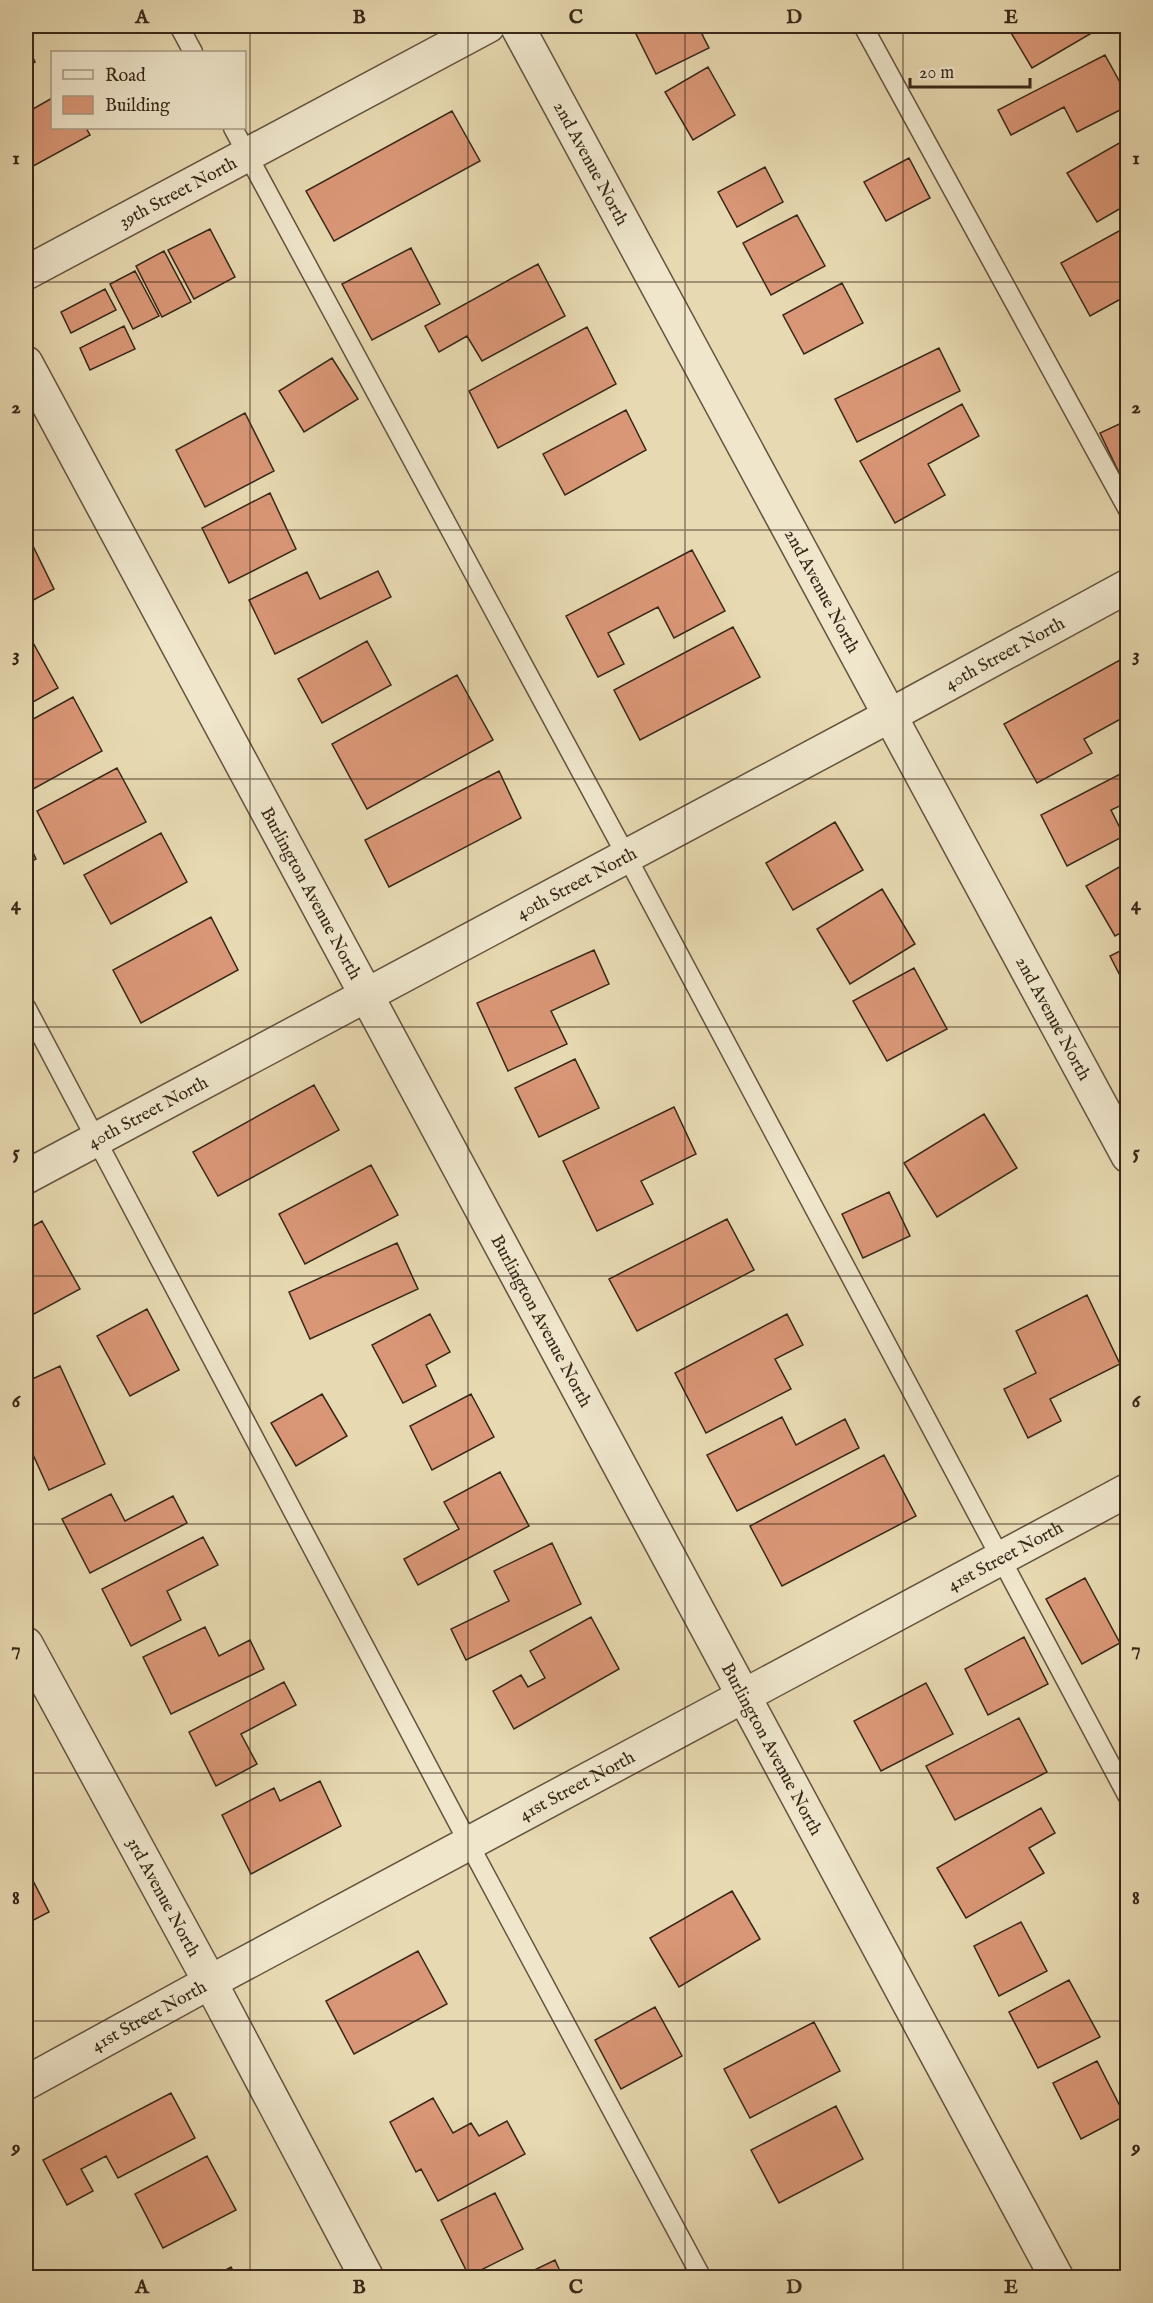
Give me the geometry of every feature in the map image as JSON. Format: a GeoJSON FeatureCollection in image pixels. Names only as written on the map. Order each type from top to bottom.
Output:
{"type":"FeatureCollection","features":[{"type":"Feature","properties":{"kind":"street","name":"39th Street North"},"geometry":{"type":"LineString","coordinates":[[26,273],[241,141],[488,26]]}},
{"type":"Feature","properties":{"kind":"street","name":"2nd Avenue North"},"geometry":{"type":"LineString","coordinates":[[517,26],[1128,1156]]}},
{"type":"Feature","properties":{"kind":"street","name":"Burlington Avenue North"},"geometry":{"type":"LineString","coordinates":[[26,363],[1057,2277]]}},
{"type":"Feature","properties":{"kind":"street","name":"40th Street North"},"geometry":{"type":"LineString","coordinates":[[26,1177],[627,857],[1128,586]]}},
{"type":"Feature","properties":{"kind":"street","name":"41st Street North"},"geometry":{"type":"LineString","coordinates":[[26,2084],[210,1982],[744,1698],[1128,1490]]}},
{"type":"Feature","properties":{"kind":"street","name":"3rd Avenue North"},"geometry":{"type":"LineString","coordinates":[[26,1644],[367,2277]]}},
{"type":"Feature","properties":{"kind":"lane"},"geometry":{"type":"LineString","coordinates":[[179,26],[192,51]]}},
{"type":"Feature","properties":{"kind":"lane"},"geometry":{"type":"LineString","coordinates":[[863,26],[1128,510]]}},
{"type":"Feature","properties":{"kind":"lane"},"geometry":{"type":"LineString","coordinates":[[241,141],[627,857],[1128,1797]]}},
{"type":"Feature","properties":{"kind":"lane"},"geometry":{"type":"LineString","coordinates":[[26,1006],[468,1844],[702,2277]]}},
{"type":"Feature","properties":{"kind":"building"},"geometry":{"type":"Polygon","coordinates":[[[632,26],[720,26],[702,34],[709,48],[656,74],[632,26]]]}},
{"type":"Feature","properties":{"kind":"building"},"geometry":{"type":"Polygon","coordinates":[[[1007,26],[1091,26],[1095,31],[1032,68],[1007,26]]]}},
{"type":"Feature","properties":{"kind":"building"},"geometry":{"type":"Polygon","coordinates":[[[26,42],[35,62],[26,66],[26,42]]]}},
{"type":"Feature","properties":{"kind":"building"},"geometry":{"type":"Polygon","coordinates":[[[1105,55],[1128,97],[1128,106],[1077,132],[1064,107],[1011,135],[998,110],[1105,55]]]}},
{"type":"Feature","properties":{"kind":"building"},"geometry":{"type":"Polygon","coordinates":[[[708,67],[735,115],[693,140],[665,92],[708,67]]]}},
{"type":"Feature","properties":{"kind":"building"},"geometry":{"type":"Polygon","coordinates":[[[51,99],[51,129],[87,129],[90,135],[26,170],[26,113],[51,99]]]}},
{"type":"Feature","properties":{"kind":"building"},"geometry":{"type":"Polygon","coordinates":[[[452,111],[480,161],[334,241],[306,191],[452,111]]]}},
{"type":"Feature","properties":{"kind":"building"},"geometry":{"type":"Polygon","coordinates":[[[1128,138],[1128,204],[1097,222],[1067,173],[1128,138]]]}},
{"type":"Feature","properties":{"kind":"building"},"geometry":{"type":"Polygon","coordinates":[[[909,158],[930,198],[886,221],[864,182],[909,158]]]}},
{"type":"Feature","properties":{"kind":"building"},"geometry":{"type":"Polygon","coordinates":[[[765,167],[783,202],[737,227],[718,192],[765,167]]]}},
{"type":"Feature","properties":{"kind":"building"},"geometry":{"type":"Polygon","coordinates":[[[797,215],[825,266],[771,295],[743,243],[797,215]]]}},
{"type":"Feature","properties":{"kind":"building"},"geometry":{"type":"Polygon","coordinates":[[[1128,226],[1128,295],[1090,316],[1061,263],[1128,226]]]}},
{"type":"Feature","properties":{"kind":"building"},"geometry":{"type":"Polygon","coordinates":[[[210,229],[235,277],[194,299],[168,250],[210,229]]]}},
{"type":"Feature","properties":{"kind":"building"},"geometry":{"type":"Polygon","coordinates":[[[411,248],[440,304],[372,340],[342,284],[411,248]]]}},
{"type":"Feature","properties":{"kind":"building"},"geometry":{"type":"Polygon","coordinates":[[[164,251],[191,302],[162,317],[136,266],[164,251]]]}},
{"type":"Feature","properties":{"kind":"building"},"geometry":{"type":"Polygon","coordinates":[[[538,264],[565,316],[482,361],[467,336],[439,352],[425,326],[538,264]]]}},
{"type":"Feature","properties":{"kind":"building"},"geometry":{"type":"Polygon","coordinates":[[[135,271],[159,316],[133,329],[110,284],[135,271]]]}},
{"type":"Feature","properties":{"kind":"building"},"geometry":{"type":"Polygon","coordinates":[[[842,283],[863,323],[804,354],[783,315],[842,283]]]}},
{"type":"Feature","properties":{"kind":"building"},"geometry":{"type":"Polygon","coordinates":[[[105,289],[116,310],[71,333],[61,312],[105,289]]]}},
{"type":"Feature","properties":{"kind":"building"},"geometry":{"type":"Polygon","coordinates":[[[124,326],[135,349],[90,370],[80,348],[124,326]]]}},
{"type":"Feature","properties":{"kind":"building"},"geometry":{"type":"Polygon","coordinates":[[[587,327],[616,384],[498,448],[469,391],[587,327]]]}},
{"type":"Feature","properties":{"kind":"building"},"geometry":{"type":"Polygon","coordinates":[[[939,348],[960,391],[857,442],[835,399],[939,348]]]}},
{"type":"Feature","properties":{"kind":"building"},"geometry":{"type":"Polygon","coordinates":[[[332,358],[358,399],[304,432],[279,391],[332,358]]]}},
{"type":"Feature","properties":{"kind":"building"},"geometry":{"type":"Polygon","coordinates":[[[962,404],[979,436],[928,464],[945,495],[895,523],[860,461],[962,404]]]}},
{"type":"Feature","properties":{"kind":"building"},"geometry":{"type":"Polygon","coordinates":[[[626,410],[646,450],[565,495],[543,454],[626,410]]]}},
{"type":"Feature","properties":{"kind":"building"},"geometry":{"type":"Polygon","coordinates":[[[245,413],[274,471],[205,507],[176,450],[245,413]]]}},
{"type":"Feature","properties":{"kind":"building"},"geometry":{"type":"Polygon","coordinates":[[[1128,420],[1128,481],[1124,483],[1100,433],[1128,420]]]}},
{"type":"Feature","properties":{"kind":"building"},"geometry":{"type":"Polygon","coordinates":[[[270,493],[296,549],[229,583],[202,528],[270,493]]]}},
{"type":"Feature","properties":{"kind":"building"},"geometry":{"type":"Polygon","coordinates":[[[30,540],[54,589],[26,604],[26,542],[30,540]]]}},
{"type":"Feature","properties":{"kind":"building"},"geometry":{"type":"Polygon","coordinates":[[[692,550],[725,611],[674,638],[658,607],[608,633],[624,664],[598,677],[566,616],[692,550]]]}},
{"type":"Feature","properties":{"kind":"building"},"geometry":{"type":"Polygon","coordinates":[[[378,571],[391,597],[275,654],[249,600],[307,572],[320,599],[378,571]]]}},
{"type":"Feature","properties":{"kind":"building"},"geometry":{"type":"Polygon","coordinates":[[[733,627],[760,677],[640,740],[614,690],[733,627]]]}},
{"type":"Feature","properties":{"kind":"building"},"geometry":{"type":"Polygon","coordinates":[[[31,639],[58,688],[26,706],[26,642],[31,639]]]}},
{"type":"Feature","properties":{"kind":"building"},"geometry":{"type":"Polygon","coordinates":[[[367,641],[391,685],[322,723],[298,679],[367,641]]]}},
{"type":"Feature","properties":{"kind":"building"},"geometry":{"type":"Polygon","coordinates":[[[1120,660],[1128,675],[1128,715],[1084,739],[1092,753],[1037,783],[1004,724],[1120,660]]]}},
{"type":"Feature","properties":{"kind":"building"},"geometry":{"type":"Polygon","coordinates":[[[457,675],[493,740],[367,809],[332,744],[457,675]]]}},
{"type":"Feature","properties":{"kind":"building"},"geometry":{"type":"Polygon","coordinates":[[[73,697],[102,751],[26,793],[26,723],[73,697]]]}},
{"type":"Feature","properties":{"kind":"building"},"geometry":{"type":"Polygon","coordinates":[[[117,768],[146,822],[64,864],[37,811],[117,768]]]}},
{"type":"Feature","properties":{"kind":"building"},"geometry":{"type":"Polygon","coordinates":[[[1128,770],[1128,802],[1111,810],[1124,836],[1067,866],[1041,815],[1128,770]]]}},
{"type":"Feature","properties":{"kind":"building"},"geometry":{"type":"Polygon","coordinates":[[[499,771],[521,818],[389,887],[365,840],[499,771]]]}},
{"type":"Feature","properties":{"kind":"building"},"geometry":{"type":"Polygon","coordinates":[[[835,822],[863,870],[793,910],[766,863],[835,822]]]}},
{"type":"Feature","properties":{"kind":"building"},"geometry":{"type":"Polygon","coordinates":[[[161,833],[187,882],[111,924],[84,875],[161,833]]]}},
{"type":"Feature","properties":{"kind":"building"},"geometry":{"type":"Polygon","coordinates":[[[26,838],[36,859],[26,864],[26,838]]]}},
{"type":"Feature","properties":{"kind":"building"},"geometry":{"type":"Polygon","coordinates":[[[1128,862],[1128,929],[1115,936],[1086,886],[1128,862]]]}},
{"type":"Feature","properties":{"kind":"building"},"geometry":{"type":"Polygon","coordinates":[[[882,889],[915,944],[850,984],[817,929],[882,889]]]}},
{"type":"Feature","properties":{"kind":"building"},"geometry":{"type":"Polygon","coordinates":[[[211,917],[238,970],[141,1023],[113,970],[211,917]]]}},
{"type":"Feature","properties":{"kind":"building"},"geometry":{"type":"Polygon","coordinates":[[[1128,947],[1128,991],[1110,956],[1128,947]]]}},
{"type":"Feature","properties":{"kind":"building"},"geometry":{"type":"Polygon","coordinates":[[[594,950],[609,984],[551,1011],[567,1044],[508,1071],[477,1003],[594,950]]]}},
{"type":"Feature","properties":{"kind":"building"},"geometry":{"type":"Polygon","coordinates":[[[914,968],[947,1029],[887,1061],[853,1001],[914,968]]]}},
{"type":"Feature","properties":{"kind":"building"},"geometry":{"type":"Polygon","coordinates":[[[575,1059],[599,1108],[539,1137],[515,1088],[575,1059]]]}},
{"type":"Feature","properties":{"kind":"building"},"geometry":{"type":"Polygon","coordinates":[[[314,1085],[339,1130],[218,1196],[193,1152],[314,1085]]]}},
{"type":"Feature","properties":{"kind":"building"},"geometry":{"type":"Polygon","coordinates":[[[674,1107],[696,1154],[641,1181],[653,1204],[597,1231],[563,1161],[674,1107]]]}},
{"type":"Feature","properties":{"kind":"building"},"geometry":{"type":"Polygon","coordinates":[[[984,1114],[1017,1168],[937,1217],[904,1163],[984,1114]]]}},
{"type":"Feature","properties":{"kind":"building"},"geometry":{"type":"Polygon","coordinates":[[[371,1165],[398,1215],[305,1264],[279,1214],[371,1165]]]}},
{"type":"Feature","properties":{"kind":"building"},"geometry":{"type":"Polygon","coordinates":[[[889,1192],[910,1236],[863,1258],[842,1214],[889,1192]]]}},
{"type":"Feature","properties":{"kind":"building"},"geometry":{"type":"Polygon","coordinates":[[[727,1219],[754,1270],[637,1331],[609,1279],[727,1219]]]}},
{"type":"Feature","properties":{"kind":"building"},"geometry":{"type":"Polygon","coordinates":[[[42,1221],[80,1289],[34,1314],[26,1299],[26,1230],[42,1221]]]}},
{"type":"Feature","properties":{"kind":"building"},"geometry":{"type":"Polygon","coordinates":[[[397,1243],[418,1289],[310,1339],[289,1292],[397,1243]]]}},
{"type":"Feature","properties":{"kind":"building"},"geometry":{"type":"Polygon","coordinates":[[[1087,1295],[1120,1364],[1050,1399],[1061,1421],[1028,1438],[1004,1389],[1036,1373],[1016,1331],[1087,1295]]]}},
{"type":"Feature","properties":{"kind":"building"},"geometry":{"type":"Polygon","coordinates":[[[147,1309],[179,1370],[130,1396],[97,1336],[147,1309]]]}},
{"type":"Feature","properties":{"kind":"building"},"geometry":{"type":"Polygon","coordinates":[[[430,1314],[450,1352],[426,1365],[436,1386],[403,1403],[372,1345],[430,1314]]]}},
{"type":"Feature","properties":{"kind":"building"},"geometry":{"type":"Polygon","coordinates":[[[787,1314],[803,1345],[775,1359],[791,1389],[706,1433],[675,1373],[787,1314]]]}},
{"type":"Feature","properties":{"kind":"building"},"geometry":{"type":"Polygon","coordinates":[[[60,1366],[105,1464],[49,1490],[26,1439],[26,1382],[60,1366]]]}},
{"type":"Feature","properties":{"kind":"building"},"geometry":{"type":"Polygon","coordinates":[[[322,1394],[347,1436],[296,1466],[271,1423],[322,1394]]]}},
{"type":"Feature","properties":{"kind":"building"},"geometry":{"type":"Polygon","coordinates":[[[471,1394],[494,1437],[432,1470],[410,1426],[471,1394]]]}},
{"type":"Feature","properties":{"kind":"building"},"geometry":{"type":"Polygon","coordinates":[[[782,1417],[796,1445],[845,1419],[859,1448],[737,1511],[707,1455],[782,1417]]]}},
{"type":"Feature","properties":{"kind":"building"},"geometry":{"type":"Polygon","coordinates":[[[884,1455],[916,1516],[782,1586],[750,1526],[884,1455]]]}},
{"type":"Feature","properties":{"kind":"building"},"geometry":{"type":"Polygon","coordinates":[[[500,1472],[529,1526],[418,1585],[404,1559],[459,1529],[444,1502],[500,1472]]]}},
{"type":"Feature","properties":{"kind":"building"},"geometry":{"type":"Polygon","coordinates":[[[111,1494],[125,1521],[173,1496],[187,1523],[90,1573],[62,1519],[111,1494]]]}},
{"type":"Feature","properties":{"kind":"building"},"geometry":{"type":"Polygon","coordinates":[[[203,1537],[218,1565],[167,1591],[181,1620],[131,1646],[102,1589],[203,1537]]]}},
{"type":"Feature","properties":{"kind":"building"},"geometry":{"type":"Polygon","coordinates":[[[552,1543],[581,1604],[466,1660],[451,1629],[509,1601],[494,1571],[552,1543]]]}},
{"type":"Feature","properties":{"kind":"building"},"geometry":{"type":"Polygon","coordinates":[[[1085,1578],[1120,1643],[1082,1664],[1046,1599],[1085,1578]]]}},
{"type":"Feature","properties":{"kind":"building"},"geometry":{"type":"Polygon","coordinates":[[[591,1617],[619,1669],[514,1729],[493,1691],[521,1675],[528,1687],[545,1678],[530,1651],[591,1617]]]}},
{"type":"Feature","properties":{"kind":"building"},"geometry":{"type":"Polygon","coordinates":[[[205,1627],[219,1656],[250,1640],[264,1669],[171,1714],[143,1657],[205,1627]]]}},
{"type":"Feature","properties":{"kind":"building"},"geometry":{"type":"Polygon","coordinates":[[[1024,1637],[1048,1684],[988,1715],[965,1669],[1024,1637]]]}},
{"type":"Feature","properties":{"kind":"building"},"geometry":{"type":"Polygon","coordinates":[[[284,1682],[296,1705],[241,1734],[257,1764],[216,1786],[189,1732],[284,1682]]]}},
{"type":"Feature","properties":{"kind":"building"},"geometry":{"type":"Polygon","coordinates":[[[926,1683],[953,1734],[881,1771],[854,1721],[926,1683]]]}},
{"type":"Feature","properties":{"kind":"building"},"geometry":{"type":"Polygon","coordinates":[[[1019,1718],[1047,1772],[955,1820],[926,1766],[1019,1718]]]}},
{"type":"Feature","properties":{"kind":"building"},"geometry":{"type":"Polygon","coordinates":[[[320,1781],[341,1826],[251,1874],[222,1815],[274,1788],[280,1801],[320,1781]]]}},
{"type":"Feature","properties":{"kind":"building"},"geometry":{"type":"Polygon","coordinates":[[[1041,1808],[1055,1833],[1029,1848],[1044,1873],[966,1918],[937,1868],[1041,1808]]]}},
{"type":"Feature","properties":{"kind":"building"},"geometry":{"type":"Polygon","coordinates":[[[26,1867],[49,1912],[26,1924],[26,1867]]]}},
{"type":"Feature","properties":{"kind":"building"},"geometry":{"type":"Polygon","coordinates":[[[732,1891],[760,1939],[679,1987],[650,1938],[732,1891]]]}},
{"type":"Feature","properties":{"kind":"building"},"geometry":{"type":"Polygon","coordinates":[[[1021,1922],[1047,1971],[999,1996],[974,1946],[1021,1922]]]}},
{"type":"Feature","properties":{"kind":"building"},"geometry":{"type":"Polygon","coordinates":[[[418,1951],[447,2004],[354,2054],[326,2001],[418,1951]]]}},
{"type":"Feature","properties":{"kind":"building"},"geometry":{"type":"Polygon","coordinates":[[[1069,1980],[1100,2037],[1038,2068],[1009,2012],[1069,1980]]]}},
{"type":"Feature","properties":{"kind":"building"},"geometry":{"type":"Polygon","coordinates":[[[655,2007],[682,2056],[621,2089],[595,2040],[655,2007]]]}},
{"type":"Feature","properties":{"kind":"building"},"geometry":{"type":"Polygon","coordinates":[[[814,2022],[840,2071],[750,2118],[724,2069],[814,2022]]]}},
{"type":"Feature","properties":{"kind":"building"},"geometry":{"type":"Polygon","coordinates":[[[1097,2061],[1125,2116],[1081,2139],[1053,2083],[1097,2061]]]}},
{"type":"Feature","properties":{"kind":"building"},"geometry":{"type":"Polygon","coordinates":[[[171,2093],[195,2138],[118,2178],[106,2156],[81,2169],[93,2191],[67,2205],[43,2160],[171,2093]]]}},
{"type":"Feature","properties":{"kind":"building"},"geometry":{"type":"Polygon","coordinates":[[[433,2098],[453,2133],[471,2123],[479,2136],[507,2121],[525,2154],[438,2201],[421,2169],[416,2172],[390,2122],[433,2098]]]}},
{"type":"Feature","properties":{"kind":"building"},"geometry":{"type":"Polygon","coordinates":[[[836,2106],[863,2159],[779,2203],[751,2150],[836,2106]]]}},
{"type":"Feature","properties":{"kind":"building"},"geometry":{"type":"Polygon","coordinates":[[[207,2156],[236,2210],[163,2248],[135,2194],[207,2156]]]}},
{"type":"Feature","properties":{"kind":"building"},"geometry":{"type":"Polygon","coordinates":[[[495,2193],[523,2249],[469,2276],[441,2220],[495,2193]]]}},
{"type":"Feature","properties":{"kind":"building"},"geometry":{"type":"Polygon","coordinates":[[[555,2260],[563,2278],[518,2278],[555,2260]]]}},
{"type":"Feature","properties":{"kind":"building"},"geometry":{"type":"Polygon","coordinates":[[[231,2267],[237,2278],[211,2278],[231,2267]]]}}]}
